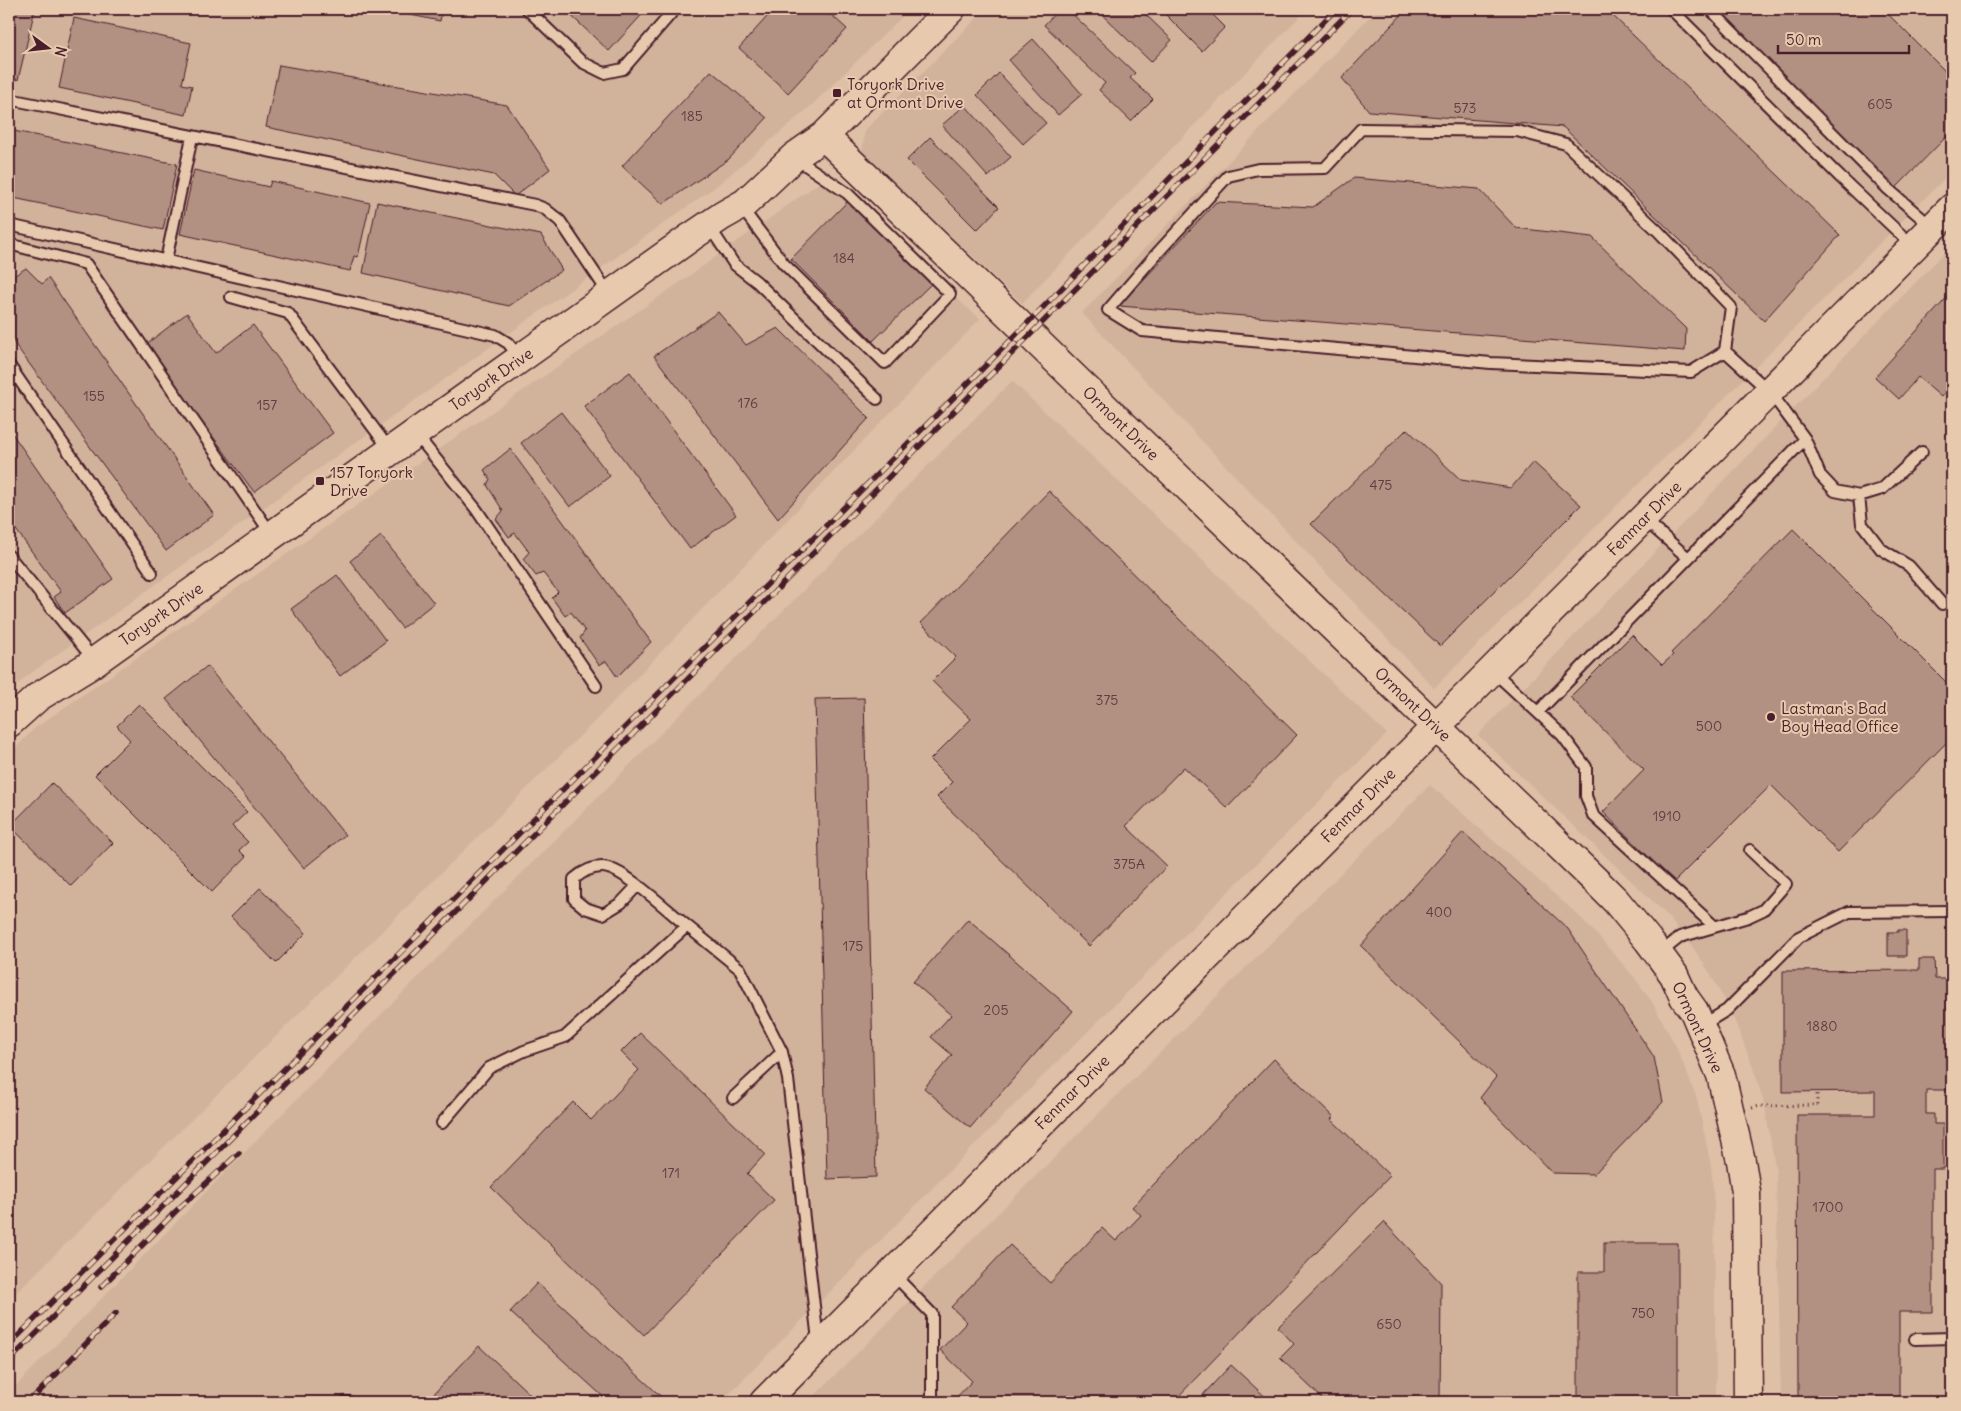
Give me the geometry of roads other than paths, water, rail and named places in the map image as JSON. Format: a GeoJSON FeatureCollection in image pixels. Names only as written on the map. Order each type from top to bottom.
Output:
{"type":"FeatureCollection","features":[{"type":"Feature","properties":{"kind":"street","name":"Toryork Drive"},"geometry":{"type":"LineString","coordinates":[[9,723],[38,697],[95,661],[708,225],[740,206],[794,157],[824,136],[951,9]]}},
{"type":"Feature","properties":{"kind":"street","name":"Ormont Drive"},"geometry":{"type":"LineString","coordinates":[[824,136],[1616,901],[1674,975],[1700,1026],[1721,1075],[1731,1113],[1746,1192],[1748,1402]]}},
{"type":"Feature","properties":{"kind":"street","name":"Fenmar Drive"},"geometry":{"type":"LineString","coordinates":[[764,1402],[1952,208]]}},
{"type":"Feature","properties":{"kind":"lane"},"geometry":{"type":"LineString","coordinates":[[527,9],[582,62],[604,73],[623,69],[675,9]]}},
{"type":"Feature","properties":{"kind":"lane"},"geometry":{"type":"LineString","coordinates":[[1670,9],[1840,177],[1923,238]]}},
{"type":"Feature","properties":{"kind":"lane"},"geometry":{"type":"LineString","coordinates":[[1710,9],[1888,189],[1923,238]]}},
{"type":"Feature","properties":{"kind":"lane"},"geometry":{"type":"LineString","coordinates":[[9,99],[474,192],[545,208],[560,221],[610,295]]}},
{"type":"Feature","properties":{"kind":"lane"},"geometry":{"type":"LineString","coordinates":[[1361,129],[1518,132],[1566,144],[1658,231],[1731,307],[1725,351],[1691,372],[1490,363],[1142,331],[1108,310],[1228,176],[1258,169],[1325,168],[1361,129]]}},
{"type":"Feature","properties":{"kind":"lane"},"geometry":{"type":"LineString","coordinates":[[166,260],[192,137]]}},
{"type":"Feature","properties":{"kind":"lane"},"geometry":{"type":"LineString","coordinates":[[740,206],[784,264],[885,363],[950,294],[846,192],[794,157]]}},
{"type":"Feature","properties":{"kind":"lane"},"geometry":{"type":"LineString","coordinates":[[9,225],[495,335],[508,343],[520,358]]}},
{"type":"Feature","properties":{"kind":"lane"},"geometry":{"type":"LineString","coordinates":[[708,225],[734,264],[757,282],[877,399]]}},
{"type":"Feature","properties":{"kind":"lane"},"geometry":{"type":"LineString","coordinates":[[9,244],[86,264],[272,536]]}},
{"type":"Feature","properties":{"kind":"lane"},"geometry":{"type":"LineString","coordinates":[[231,297],[288,313],[390,451]]}},
{"type":"Feature","properties":{"kind":"lane"},"geometry":{"type":"LineString","coordinates":[[1725,351],[1770,392],[1805,439],[1820,475],[1835,491],[1859,496],[1882,489],[1922,452]]}},
{"type":"Feature","properties":{"kind":"lane"},"geometry":{"type":"LineString","coordinates":[[9,365],[152,573]]}},
{"type":"Feature","properties":{"kind":"lane"},"geometry":{"type":"LineString","coordinates":[[415,433],[476,509],[596,686]]}},
{"type":"Feature","properties":{"kind":"lane"},"geometry":{"type":"LineString","coordinates":[[1538,712],[1805,439]]}},
{"type":"Feature","properties":{"kind":"lane"},"geometry":{"type":"LineString","coordinates":[[1859,496],[1862,524],[1881,549],[1909,566],[1942,604]]}},
{"type":"Feature","properties":{"kind":"lane"},"geometry":{"type":"LineString","coordinates":[[1644,519],[1688,558]]}},
{"type":"Feature","properties":{"kind":"lane"},"geometry":{"type":"LineString","coordinates":[[9,556],[95,661]]}},
{"type":"Feature","properties":{"kind":"lane"},"geometry":{"type":"LineString","coordinates":[[1492,670],[1562,735],[1586,767],[1586,796],[1593,815],[1714,926]]}},
{"type":"Feature","properties":{"kind":"lane"},"geometry":{"type":"LineString","coordinates":[[1658,955],[1680,937],[1748,917],[1763,910],[1786,884],[1750,850]]}},
{"type":"Feature","properties":{"kind":"lane"},"geometry":{"type":"LineString","coordinates":[[637,886],[621,903],[603,914],[585,908],[574,899],[574,879],[586,869],[603,867],[624,874],[740,969],[782,1052],[788,1079],[819,1347]]}},
{"type":"Feature","properties":{"kind":"lane"},"geometry":{"type":"LineString","coordinates":[[1700,1026],[1727,1010],[1799,936],[1849,912],[1952,911]]}},
{"type":"Feature","properties":{"kind":"lane"},"geometry":{"type":"LineString","coordinates":[[442,1123],[489,1068],[524,1051],[566,1037],[687,926]]}},
{"type":"Feature","properties":{"kind":"lane"},"geometry":{"type":"LineString","coordinates":[[733,1098],[782,1052]]}},
{"type":"Feature","properties":{"kind":"lane"},"geometry":{"type":"LineString","coordinates":[[892,1273],[932,1314],[932,1402]]}},
{"type":"Feature","properties":{"kind":"lane"},"geometry":{"type":"LineString","coordinates":[[1915,1339],[1952,1338]]}},
{"type":"Feature","properties":{"kind":"railway"},"geometry":{"type":"LineString","coordinates":[[9,1345],[1005,346],[1336,9]]}},
{"type":"Feature","properties":{"kind":"railway"},"geometry":{"type":"LineString","coordinates":[[9,1361],[1352,9]]}},
{"type":"Feature","properties":{"kind":"railway"},"geometry":{"type":"LineString","coordinates":[[101,1287],[176,1211],[239,1153]]}},
{"type":"Feature","properties":{"kind":"railway"},"geometry":{"type":"LineString","coordinates":[[29,1402],[116,1313]]}},
{"type":"Feature","properties":{"kind":"place","name":"Toryork Drive at Ormont Drive"},"geometry":{"type":"Point","coordinates":[837,93]}},
{"type":"Feature","properties":{"kind":"place","name":"157 Toryork Drive"},"geometry":{"type":"Point","coordinates":[320,481]}},
{"type":"Feature","properties":{"kind":"place","name":"Lastman's Bad Boy Head Office"},"geometry":{"type":"Point","coordinates":[1771,717]}}]}
